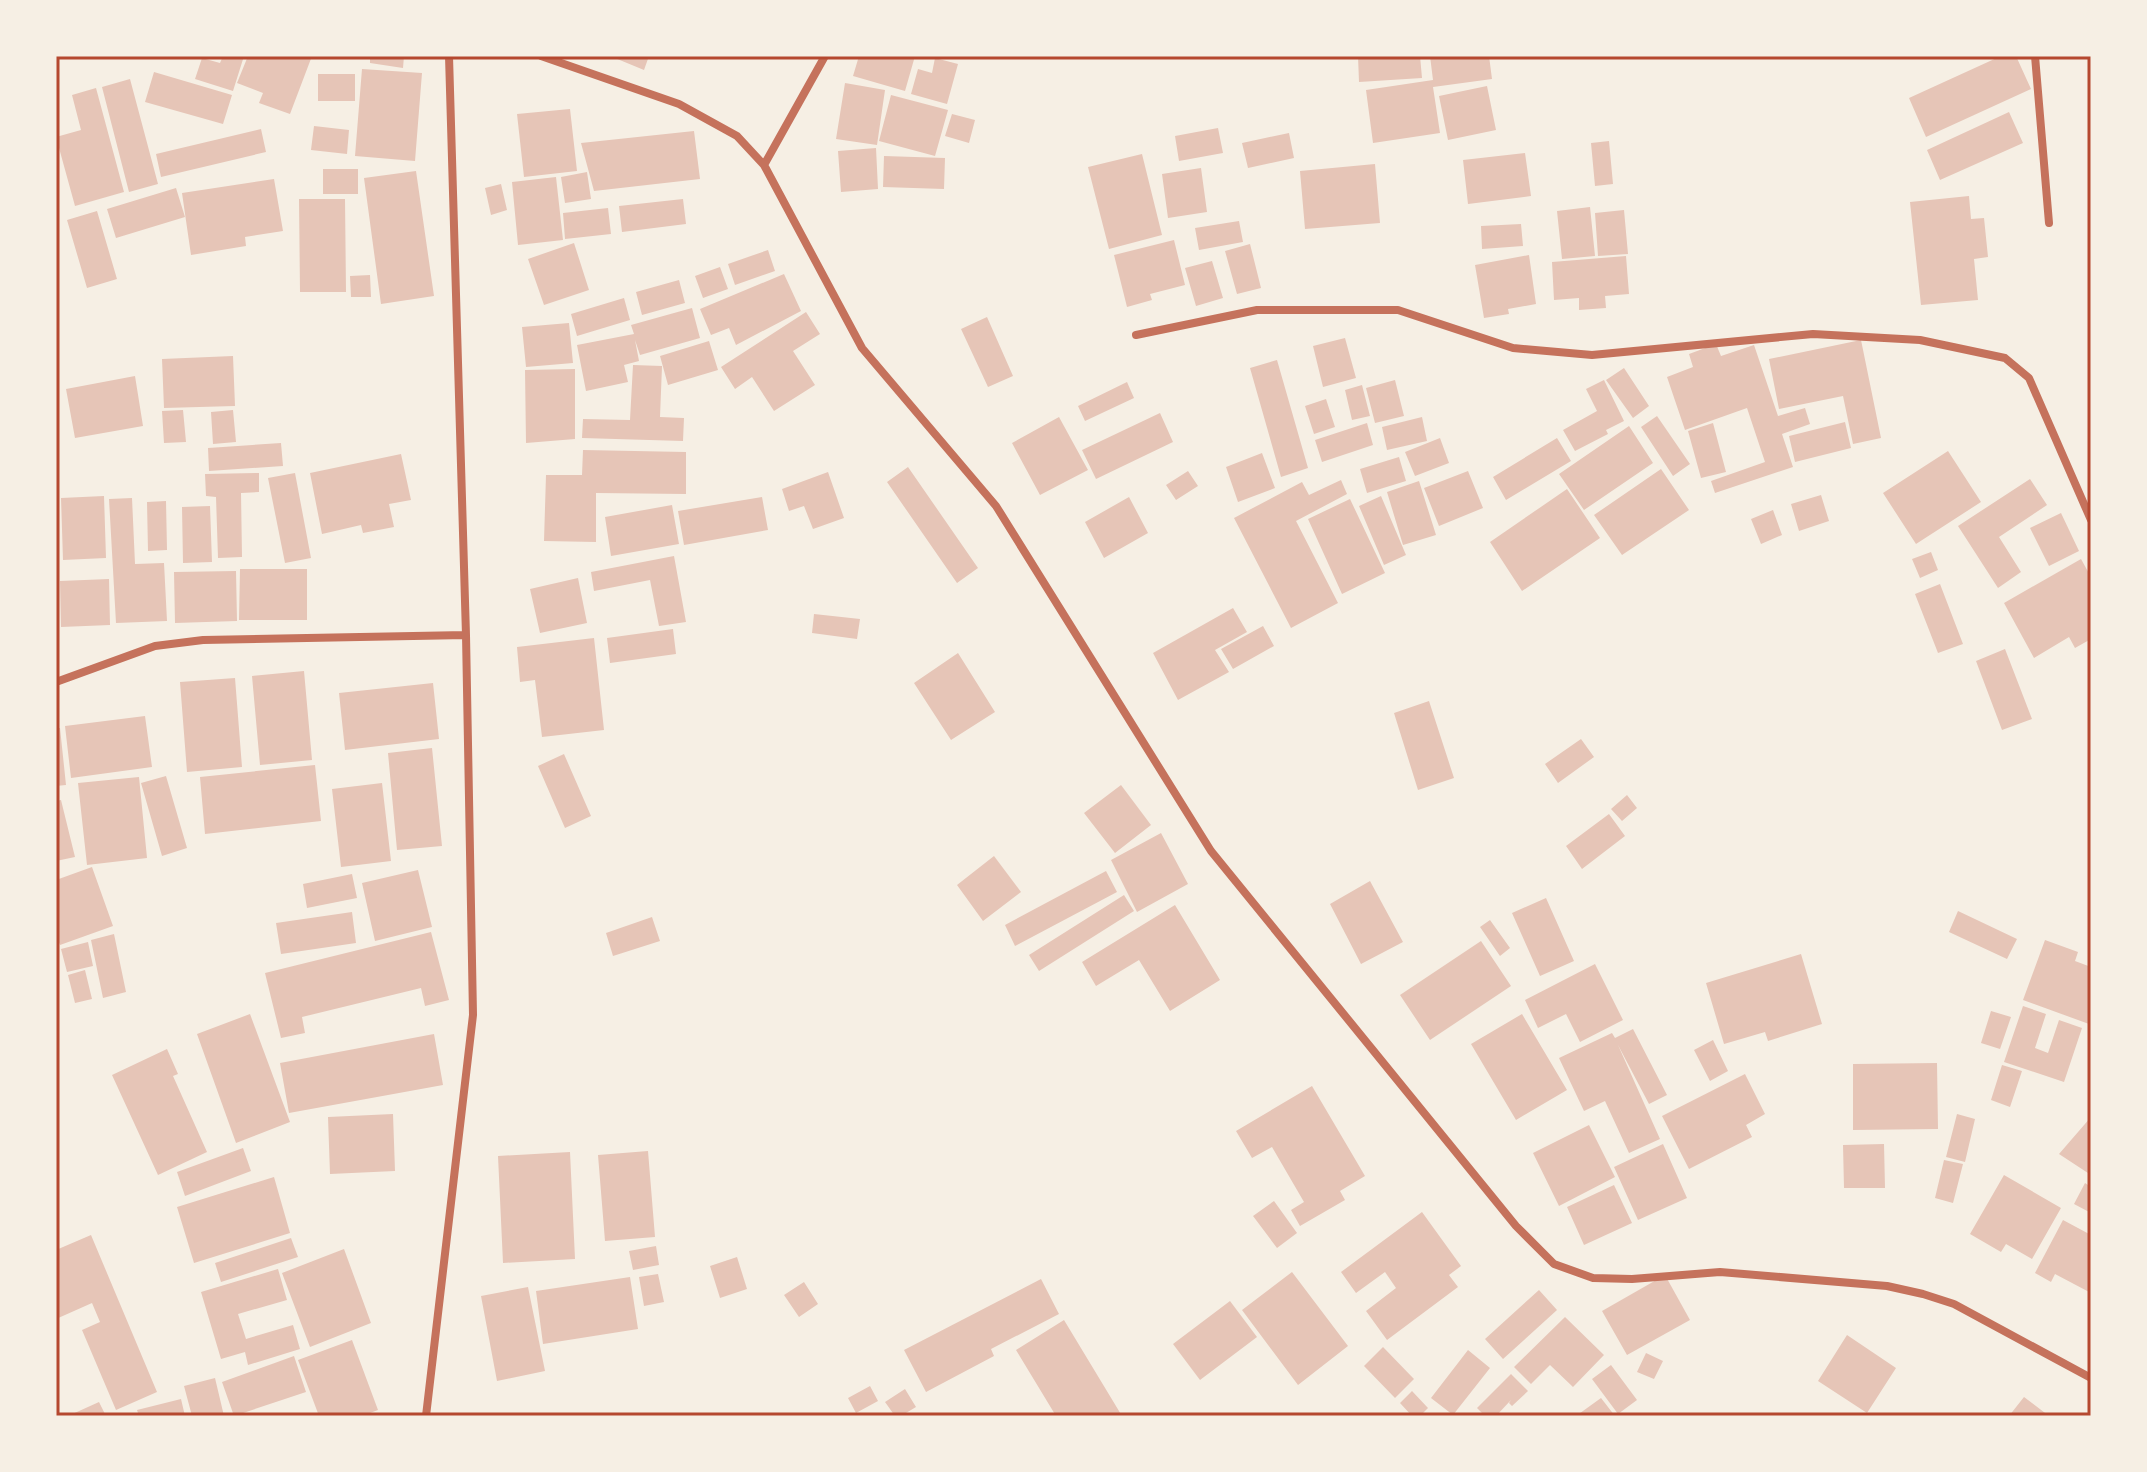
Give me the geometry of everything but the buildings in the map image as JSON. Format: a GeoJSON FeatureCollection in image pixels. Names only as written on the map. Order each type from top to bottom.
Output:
{"type":"FeatureCollection","features":[{"type":"Feature","properties":{"kind":"street"},"geometry":{"type":"LineString","coordinates":[[426,1416],[473,1015],[466,635],[449,56]]}},
{"type":"Feature","properties":{"kind":"street"},"geometry":{"type":"LineString","coordinates":[[541,56],[679,104],[737,136],[764,165],[862,348],[996,506],[1211,851],[1516,1226],[1554,1264],[1593,1278],[1632,1279],[1720,1272],[1887,1286],[1954,1304],[2091,1378]]}},
{"type":"Feature","properties":{"kind":"street"},"geometry":{"type":"LineString","coordinates":[[764,165],[825,56]]}},
{"type":"Feature","properties":{"kind":"street"},"geometry":{"type":"LineString","coordinates":[[2035,56],[2049,223]]}},
{"type":"Feature","properties":{"kind":"street"},"geometry":{"type":"LineString","coordinates":[[1136,335],[1257,310],[1398,310],[1513,348],[1592,355],[1813,334],[1920,340],[2005,358],[2029,378],[2091,520]]}},
{"type":"Feature","properties":{"kind":"street"},"geometry":{"type":"LineString","coordinates":[[56,682],[155,646],[203,640],[466,635]]}}]}
